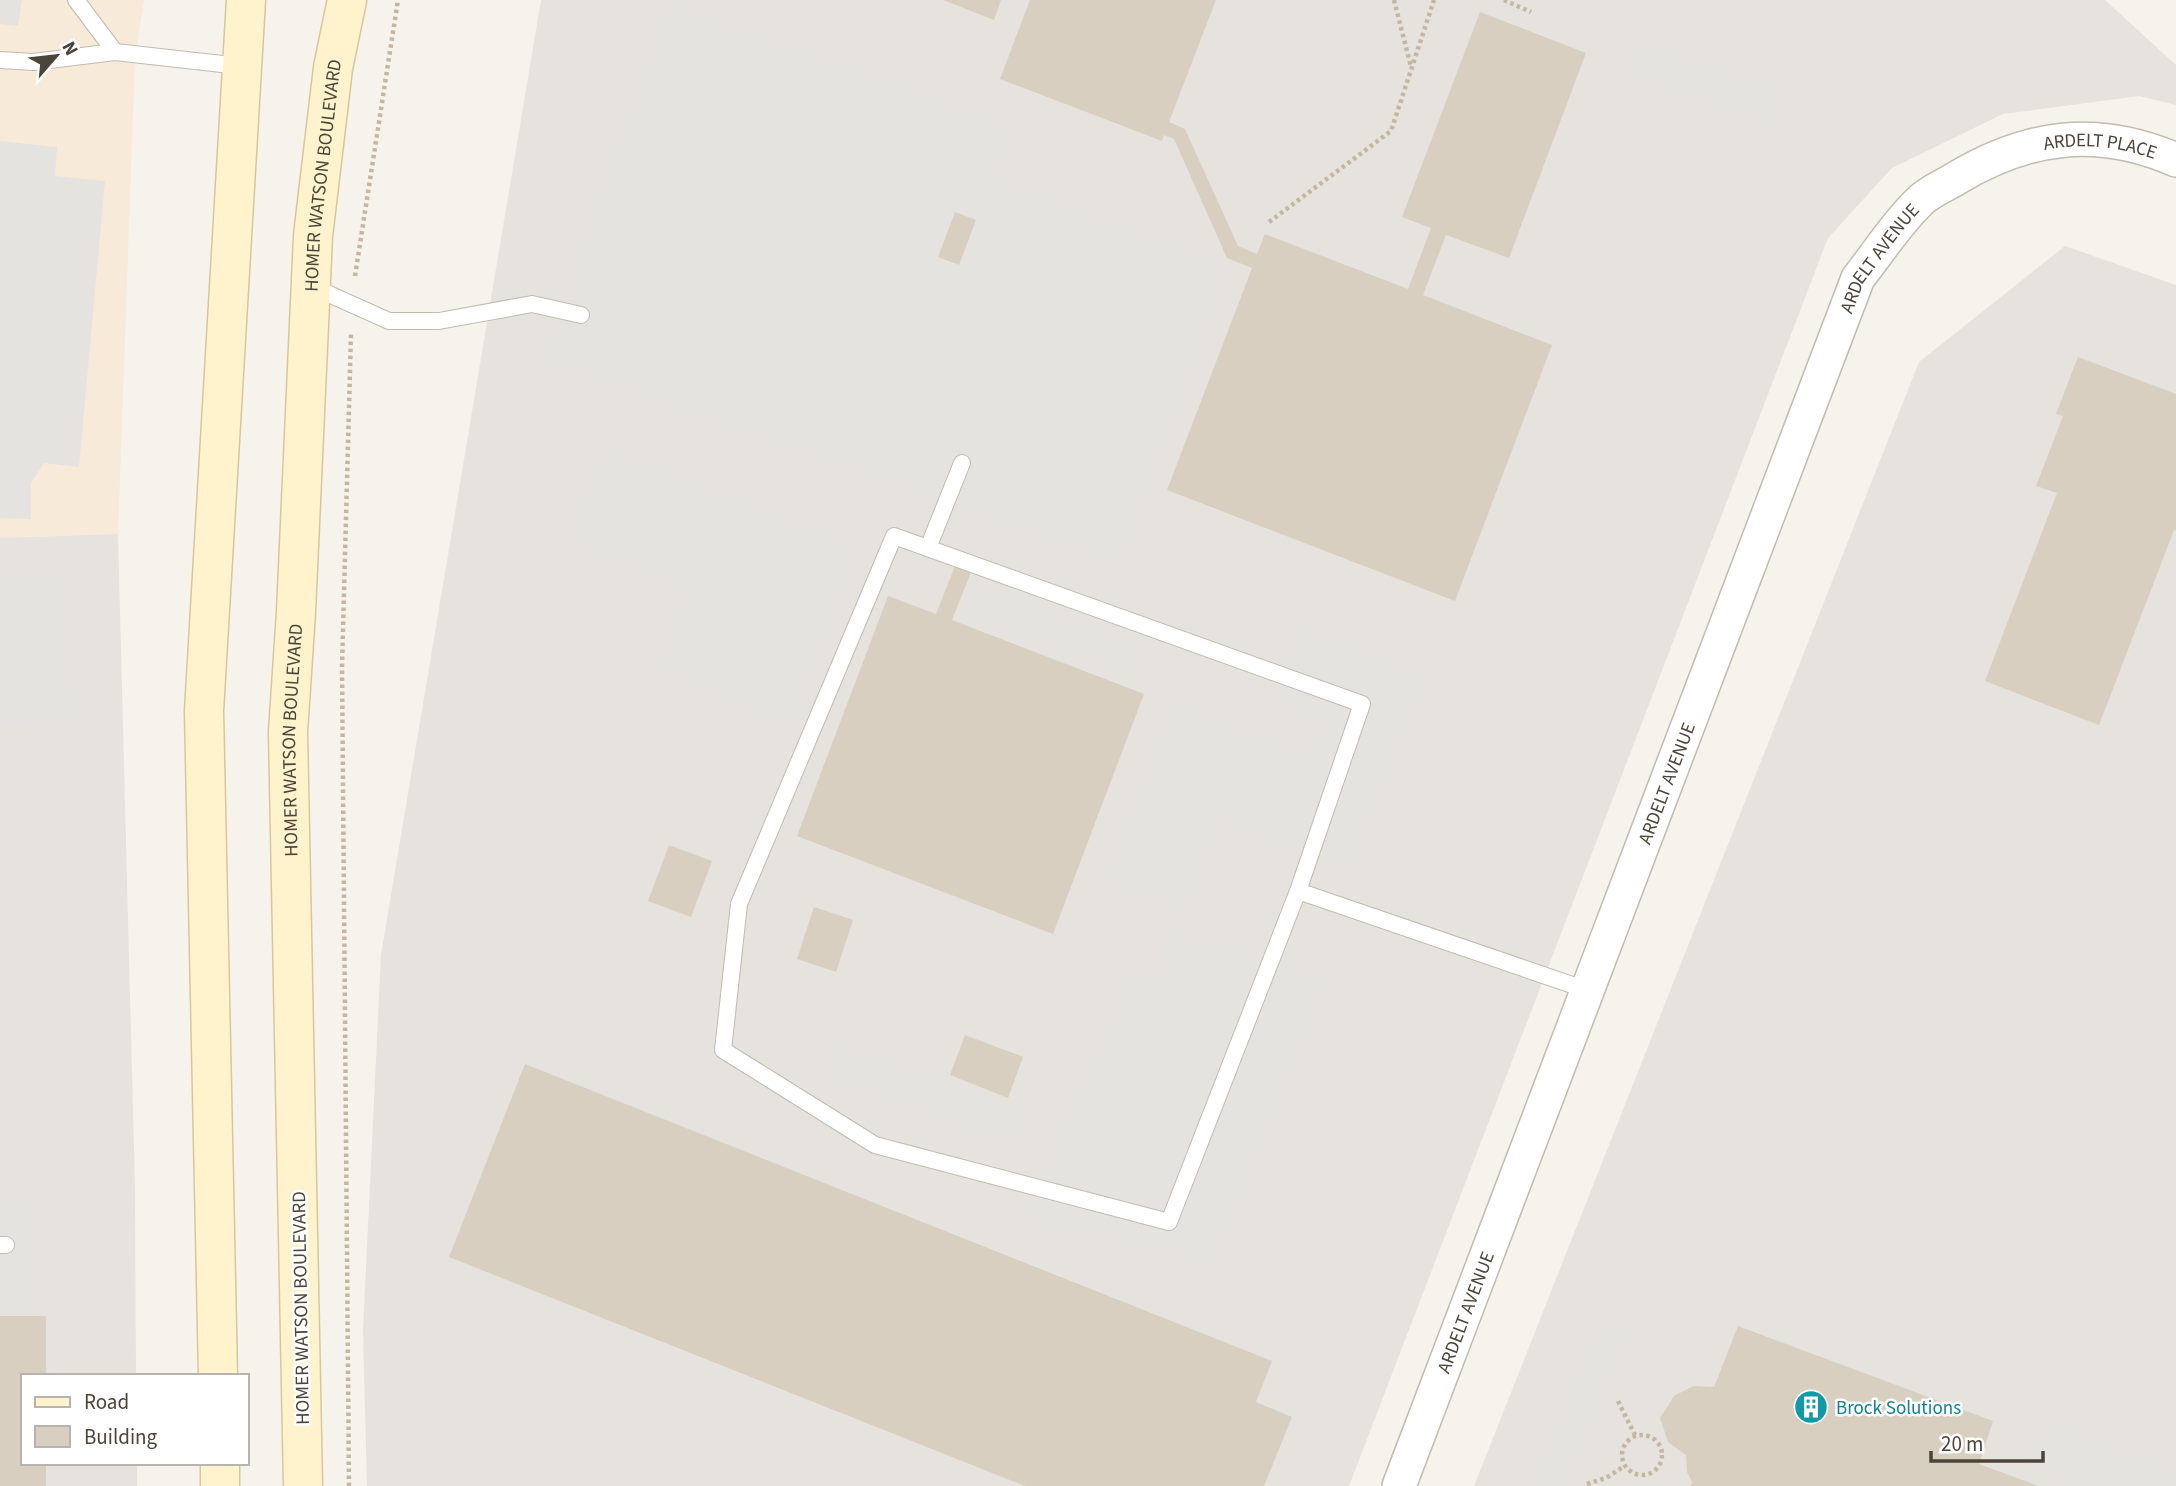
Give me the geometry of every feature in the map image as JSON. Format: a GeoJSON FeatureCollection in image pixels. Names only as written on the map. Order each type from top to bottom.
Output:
{"type":"FeatureCollection","features":[{"type":"Feature","properties":{"kind":"main road"},"geometry":{"type":"LineString","coordinates":[[218,1374],[204,711],[246,0]]}},
{"type":"Feature","properties":{"kind":"main road","name":"HOMER WATSON BOULEVARD"},"geometry":{"type":"LineString","coordinates":[[303,1486],[288,732],[313,236],[330,94],[347,0]]}},
{"type":"Feature","properties":{"kind":"main road"},"geometry":{"type":"LineString","coordinates":[[220,1465],[220,1486]]}},
{"type":"Feature","properties":{"kind":"street","name":"ARDELT PLACE"},"geometry":{"type":"LineString","coordinates":[[2021,147],[2069,138],[2106,140],[2153,150],[2176,160]]}},
{"type":"Feature","properties":{"kind":"street","name":"ARDELT AVENUE"},"geometry":{"type":"LineString","coordinates":[[1399,1486],[1858,278],[1920,201],[1969,171],[2021,147]]}},
{"type":"Feature","properties":{"kind":"lane"},"geometry":{"type":"LineString","coordinates":[[76,0],[115,51]]}},
{"type":"Feature","properties":{"kind":"lane"},"geometry":{"type":"LineString","coordinates":[[0,60],[33,62],[115,51],[240,66]]}},
{"type":"Feature","properties":{"kind":"lane"},"geometry":{"type":"LineString","coordinates":[[311,286],[389,321],[439,321],[532,304],[581,315]]}},
{"type":"Feature","properties":{"kind":"lane"},"geometry":{"type":"LineString","coordinates":[[928,548],[962,463]]}},
{"type":"Feature","properties":{"kind":"lane"},"geometry":{"type":"LineString","coordinates":[[894,536],[1362,704],[1298,891],[1169,1222],[875,1146],[723,1050],[739,904],[894,536]]}},
{"type":"Feature","properties":{"kind":"lane"},"geometry":{"type":"LineString","coordinates":[[1298,891],[1587,990]]}},
{"type":"Feature","properties":{"kind":"path"},"geometry":{"type":"LineString","coordinates":[[349,1486],[342,667],[352,305],[398,0]]}},
{"type":"Feature","properties":{"kind":"path"},"geometry":{"type":"LineString","coordinates":[[1394,0],[1411,68]]}},
{"type":"Feature","properties":{"kind":"path"},"geometry":{"type":"LineString","coordinates":[[1269,222],[1391,131],[1434,0]]}},
{"type":"Feature","properties":{"kind":"path"},"geometry":{"type":"LineString","coordinates":[[1504,0],[1531,12]]}},
{"type":"Feature","properties":{"kind":"path"},"geometry":{"type":"LineString","coordinates":[[1618,1401],[1635,1435]]}},
{"type":"Feature","properties":{"kind":"path"},"geometry":{"type":"LineString","coordinates":[[1646,1434],[1656,1439],[1661,1446],[1662,1460],[1647,1475],[1633,1475],[1623,1467],[1621,1453],[1626,1442],[1635,1435],[1646,1434]]}},
{"type":"Feature","properties":{"kind":"path"},"geometry":{"type":"LineString","coordinates":[[1661,1446],[1668,1442]]}},
{"type":"Feature","properties":{"kind":"path"},"geometry":{"type":"LineString","coordinates":[[1587,1484],[1605,1478],[1623,1467]]}},
{"type":"Feature","properties":{"kind":"shaded area"},"geometry":{"type":"Polygon","coordinates":[[[0,0],[144,0],[135,57],[118,534],[0,538],[0,0]]]}},
{"type":"Feature","properties":{"kind":"shaded area"},"geometry":{"type":"Polygon","coordinates":[[[0,0],[22,0],[18,26],[0,24],[0,0]]]}},
{"type":"Feature","properties":{"kind":"shaded area"},"geometry":{"type":"Polygon","coordinates":[[[541,0],[2105,0],[2176,65],[2176,105],[2139,96],[2003,114],[1892,168],[1828,238],[1349,1486],[367,1486],[363,1330],[381,955],[541,0]]]}},
{"type":"Feature","properties":{"kind":"shaded area"},"geometry":{"type":"Polygon","coordinates":[[[663,2],[1015,127],[997,181],[1232,264],[1126,566],[539,358],[663,2]]]}},
{"type":"Feature","properties":{"kind":"shaded area"},"geometry":{"type":"Polygon","coordinates":[[[1639,39],[1791,95],[1779,128],[1628,73],[1639,39]]]}},
{"type":"Feature","properties":{"kind":"shaded area"},"geometry":{"type":"Polygon","coordinates":[[[0,141],[57,147],[55,176],[105,181],[79,467],[44,463],[31,483],[31,519],[0,518],[0,141]]]}},
{"type":"Feature","properties":{"kind":"shaded area"},"geometry":{"type":"Polygon","coordinates":[[[2065,246],[2176,285],[2176,1486],[1474,1486],[1919,362],[2065,246]]]}},
{"type":"Feature","properties":{"kind":"shaded area"},"geometry":{"type":"Polygon","coordinates":[[[601,443],[864,552],[792,726],[653,669],[685,589],[562,538],[601,443]]]}},
{"type":"Feature","properties":{"kind":"shaded area"},"geometry":{"type":"Polygon","coordinates":[[[118,534],[135,1188],[136,1374],[21,1374],[21,1465],[137,1465],[137,1486],[0,1486],[0,538],[118,534]]]}},
{"type":"Feature","properties":{"kind":"shaded area"},"geometry":{"type":"Polygon","coordinates":[[[76,571],[80,723],[0,724],[0,572],[76,571]]]}},
{"type":"Feature","properties":{"kind":"shaded area"},"geometry":{"type":"Polygon","coordinates":[[[971,582],[1152,651],[1142,678],[960,615],[971,582]]]}},
{"type":"Feature","properties":{"kind":"shaded area"},"geometry":{"type":"Polygon","coordinates":[[[1295,623],[1430,678],[1352,872],[1224,821],[1187,914],[1100,879],[1171,702],[1306,756],[1319,722],[1264,700],[1295,623]]]}},
{"type":"Feature","properties":{"kind":"shaded area"},"geometry":{"type":"Polygon","coordinates":[[[1162,930],[1332,976],[1217,1263],[1020,1217],[1127,973],[1159,970],[1162,930]]]}},
{"type":"Feature","properties":{"kind":"shaded area"},"geometry":{"type":"Polygon","coordinates":[[[836,1041],[1033,1113],[1020,1147],[823,1075],[836,1041]]]}},
{"type":"Feature","properties":{"kind":"shaded area"},"geometry":{"type":"Polygon","coordinates":[[[42,1195],[46,1305],[0,1307],[0,1197],[42,1195]]]}},
{"type":"Feature","properties":{"kind":"shaded area"},"geometry":{"type":"Polygon","coordinates":[[[1595,1319],[1633,1335],[1570,1486],[1526,1486],[1595,1319]]]}},
{"type":"Feature","properties":{"kind":"shaded area"},"geometry":{"type":"Polygon","coordinates":[[[2042,1420],[2176,1470],[2176,1486],[2065,1486],[2067,1479],[2026,1464],[2042,1420]]]}},
{"type":"Feature","properties":{"kind":"building"},"geometry":{"type":"Polygon","coordinates":[[[943,0],[1001,0],[994,20],[943,0]]]}},
{"type":"Feature","properties":{"kind":"building"},"geometry":{"type":"Polygon","coordinates":[[[1030,0],[1216,0],[1169,122],[1185,129],[1238,246],[1257,254],[1265,234],[1408,289],[1431,228],[1402,217],[1480,12],[1586,53],[1509,258],[1446,235],[1423,295],[1552,345],[1455,601],[1167,490],[1252,268],[1227,258],[1174,139],[1164,135],[1162,141],[1000,79],[1030,0]]]}},
{"type":"Feature","properties":{"kind":"building"},"geometry":{"type":"Polygon","coordinates":[[[955,212],[976,220],[959,265],[938,257],[955,212]]]}},
{"type":"Feature","properties":{"kind":"building"},"geometry":{"type":"Polygon","coordinates":[[[2078,357],[2176,394],[2176,531],[2174,530],[2099,725],[1985,681],[2057,493],[2036,486],[2063,416],[2056,414],[2078,357]]]}},
{"type":"Feature","properties":{"kind":"building"},"geometry":{"type":"Polygon","coordinates":[[[955,566],[971,572],[952,620],[1144,694],[1053,934],[797,836],[888,596],[936,614],[955,566]]]}},
{"type":"Feature","properties":{"kind":"building"},"geometry":{"type":"Polygon","coordinates":[[[669,845],[712,861],[691,917],[648,901],[669,845]]]}},
{"type":"Feature","properties":{"kind":"building"},"geometry":{"type":"Polygon","coordinates":[[[814,907],[853,920],[836,972],[797,959],[814,907]]]}},
{"type":"Feature","properties":{"kind":"building"},"geometry":{"type":"Polygon","coordinates":[[[965,1035],[1023,1057],[1008,1098],[950,1075],[965,1035]]]}},
{"type":"Feature","properties":{"kind":"building"},"geometry":{"type":"Polygon","coordinates":[[[525,1064],[1272,1361],[1256,1402],[1292,1417],[1264,1486],[1025,1486],[449,1257],[525,1064]]]}},
{"type":"Feature","properties":{"kind":"building"},"geometry":{"type":"Polygon","coordinates":[[[0,1316],[46,1316],[46,1374],[21,1374],[21,1465],[46,1465],[46,1486],[0,1486],[0,1316]]]}},
{"type":"Feature","properties":{"kind":"building","name":"Brock Solutions"},"geometry":{"type":"Polygon","coordinates":[[[1738,1326],[1993,1421],[1979,1464],[2039,1486],[1691,1486],[1686,1455],[1668,1442],[1660,1418],[1674,1396],[1693,1386],[1714,1387],[1738,1326]]]}},
{"type":"Feature","properties":{"kind":"place","name":"Brock Solutions"},"geometry":{"type":"Point","coordinates":[1811,1407]}}]}
